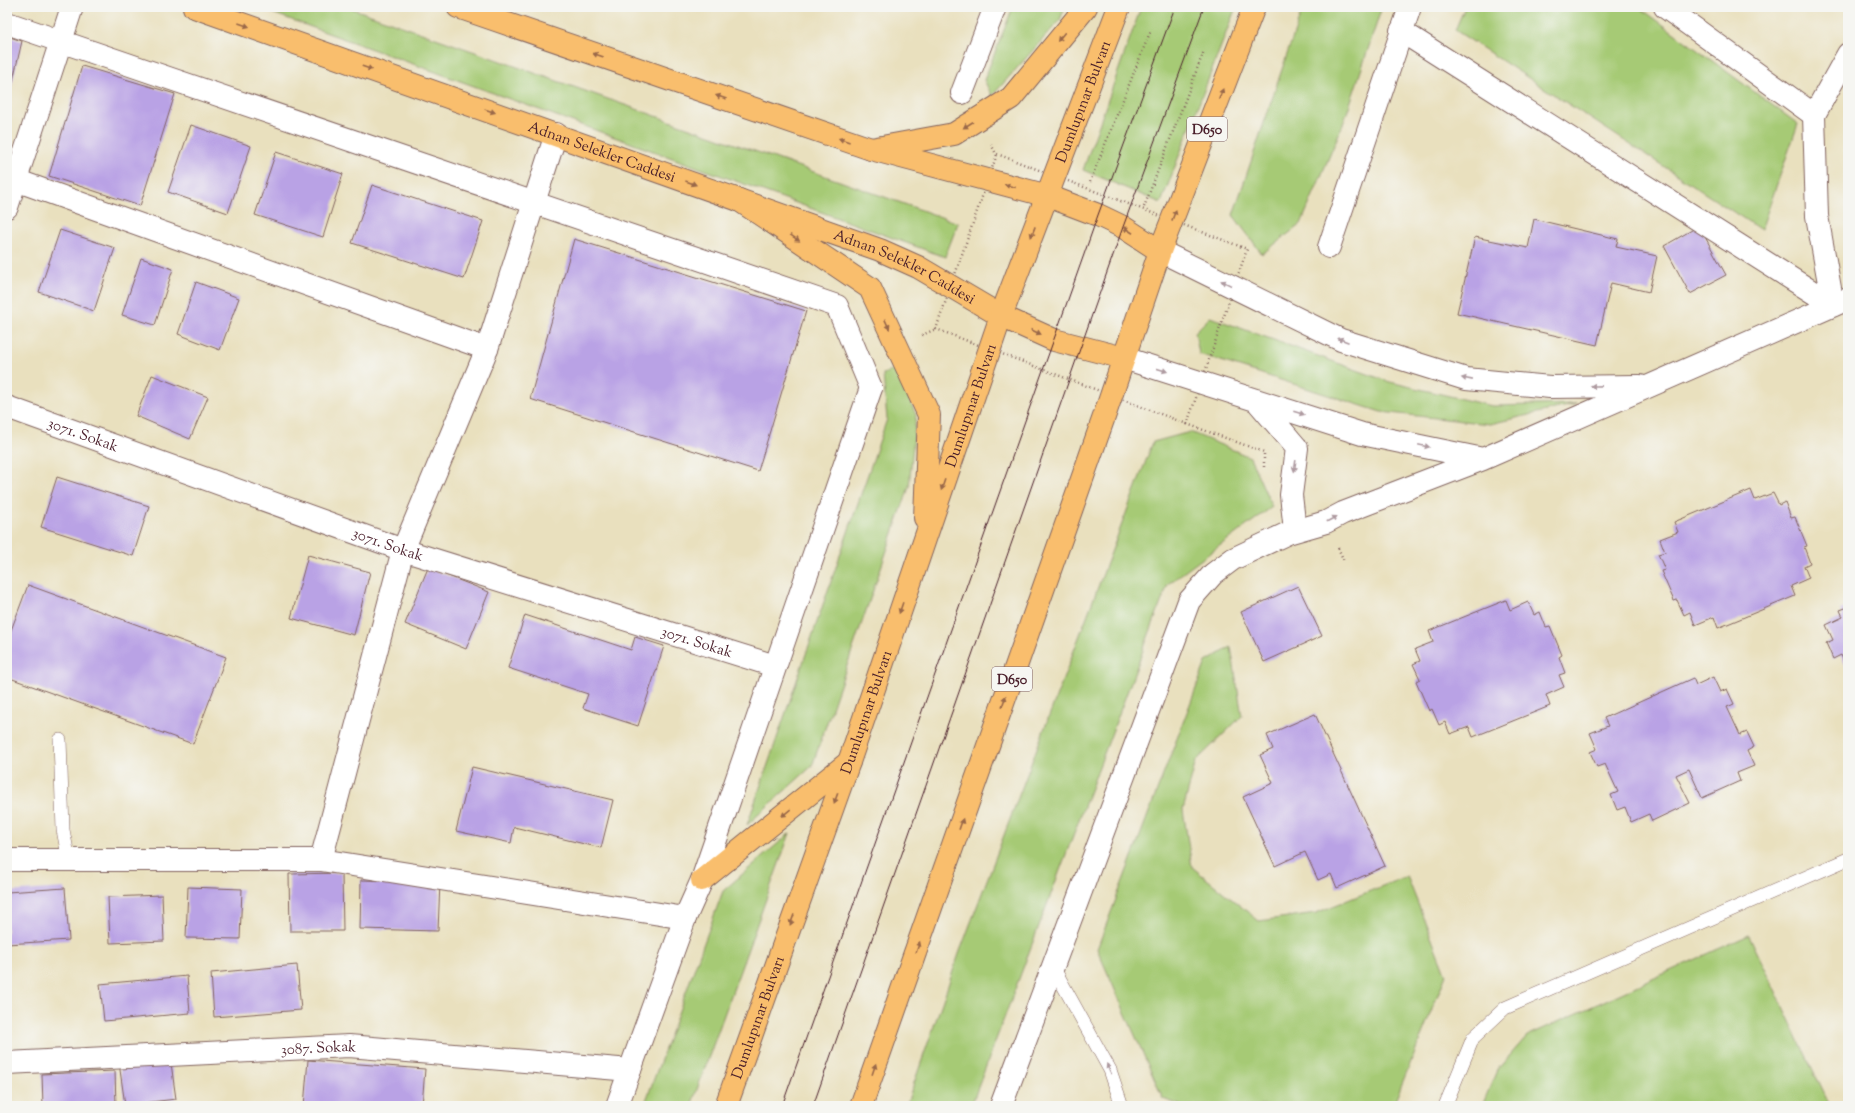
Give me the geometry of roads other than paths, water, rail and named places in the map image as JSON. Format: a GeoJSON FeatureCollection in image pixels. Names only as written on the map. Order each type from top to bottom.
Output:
{"type":"FeatureCollection","features":[{"type":"Feature","properties":{"kind":"main road","name":"Adnan Selekler Caddesi"},"geometry":{"type":"LineString","coordinates":[[194,7],[880,250],[918,267],[1000,316]]}},
{"type":"Feature","properties":{"kind":"main road"},"geometry":{"type":"LineString","coordinates":[[458,7],[871,149],[1048,196],[1098,215],[1123,227],[1160,251]]}},
{"type":"Feature","properties":{"kind":"main road"},"geometry":{"type":"LineString","coordinates":[[871,149],[954,134],[1011,98],[1086,7]]}},
{"type":"Feature","properties":{"kind":"main road","name":"Dumlupınar Bulvarı"},"geometry":{"type":"LineString","coordinates":[[726,1106],[849,762],[1000,316],[1048,196],[1119,7]]}},
{"type":"Feature","properties":{"kind":"main road","name":"D650"},"geometry":{"type":"LineString","coordinates":[[861,1106],[1112,396],[1160,251],[1254,7]]}},
{"type":"Feature","properties":{"kind":"main road"},"geometry":{"type":"LineString","coordinates":[[739,200],[870,288],[929,415],[924,543]]}},
{"type":"Feature","properties":{"kind":"main road"},"geometry":{"type":"LineString","coordinates":[[1000,316],[1054,340],[1124,358]]}},
{"type":"Feature","properties":{"kind":"main road"},"geometry":{"type":"LineString","coordinates":[[702,880],[849,762]]}},
{"type":"Feature","properties":{"kind":"street"},"geometry":{"type":"LineString","coordinates":[[7,207],[11,179],[72,7]]}},
{"type":"Feature","properties":{"kind":"street"},"geometry":{"type":"LineString","coordinates":[[962,93],[995,7]]}},
{"type":"Feature","properties":{"kind":"street"},"geometry":{"type":"LineString","coordinates":[[1329,247],[1410,7]]}},
{"type":"Feature","properties":{"kind":"street"},"geometry":{"type":"LineString","coordinates":[[1665,7],[1814,115]]}},
{"type":"Feature","properties":{"kind":"street"},"geometry":{"type":"LineString","coordinates":[[7,23],[837,306],[871,388],[702,880],[685,918],[617,1106]]}},
{"type":"Feature","properties":{"kind":"street"},"geometry":{"type":"LineString","coordinates":[[1401,31],[1840,302]]}},
{"type":"Feature","properties":{"kind":"street"},"geometry":{"type":"LineString","coordinates":[[1840,302],[1817,216],[1814,115],[1848,54]]}},
{"type":"Feature","properties":{"kind":"street"},"geometry":{"type":"LineString","coordinates":[[321,860],[403,550],[487,349],[556,134]]}},
{"type":"Feature","properties":{"kind":"street"},"geometry":{"type":"LineString","coordinates":[[11,179],[487,349]]}},
{"type":"Feature","properties":{"kind":"street"},"geometry":{"type":"LineString","coordinates":[[1160,251],[1341,340],[1466,379],[1550,387],[1649,386]]}},
{"type":"Feature","properties":{"kind":"street"},"geometry":{"type":"LineString","coordinates":[[1001,1106],[1189,601],[1213,574],[1233,559],[1295,530],[1326,522],[1343,513],[1483,458],[1840,302]]}},
{"type":"Feature","properties":{"kind":"street"},"geometry":{"type":"LineString","coordinates":[[1124,358],[1362,434],[1483,458]]}},
{"type":"Feature","properties":{"kind":"street"},"geometry":{"type":"LineString","coordinates":[[1256,400],[1297,448],[1291,495],[1295,530]]}},
{"type":"Feature","properties":{"kind":"street","name":"3071. Sokak"},"geometry":{"type":"LineString","coordinates":[[7,407],[403,550],[775,666]]}},
{"type":"Feature","properties":{"kind":"street"},"geometry":{"type":"LineString","coordinates":[[7,860],[321,860],[685,918]]}},
{"type":"Feature","properties":{"kind":"street","name":"3087. Sokak"},"geometry":{"type":"LineString","coordinates":[[7,1063],[349,1046],[630,1070]]}},
{"type":"Feature","properties":{"kind":"lane"},"geometry":{"type":"LineString","coordinates":[[60,740],[63,830],[69,860]]}},
{"type":"Feature","properties":{"kind":"lane"},"geometry":{"type":"LineString","coordinates":[[1445,1106],[1473,1038],[1505,1008],[1848,859]]}},
{"type":"Feature","properties":{"kind":"lane"},"geometry":{"type":"LineString","coordinates":[[1053,967],[1110,1070],[1122,1106]]}},
{"type":"Feature","properties":{"kind":"tram line"},"geometry":{"type":"LineString","coordinates":[[782,1106],[1098,215],[1175,7]]}},
{"type":"Feature","properties":{"kind":"tram line"},"geometry":{"type":"LineString","coordinates":[[813,1106],[1123,227],[1204,7]]}}]}
